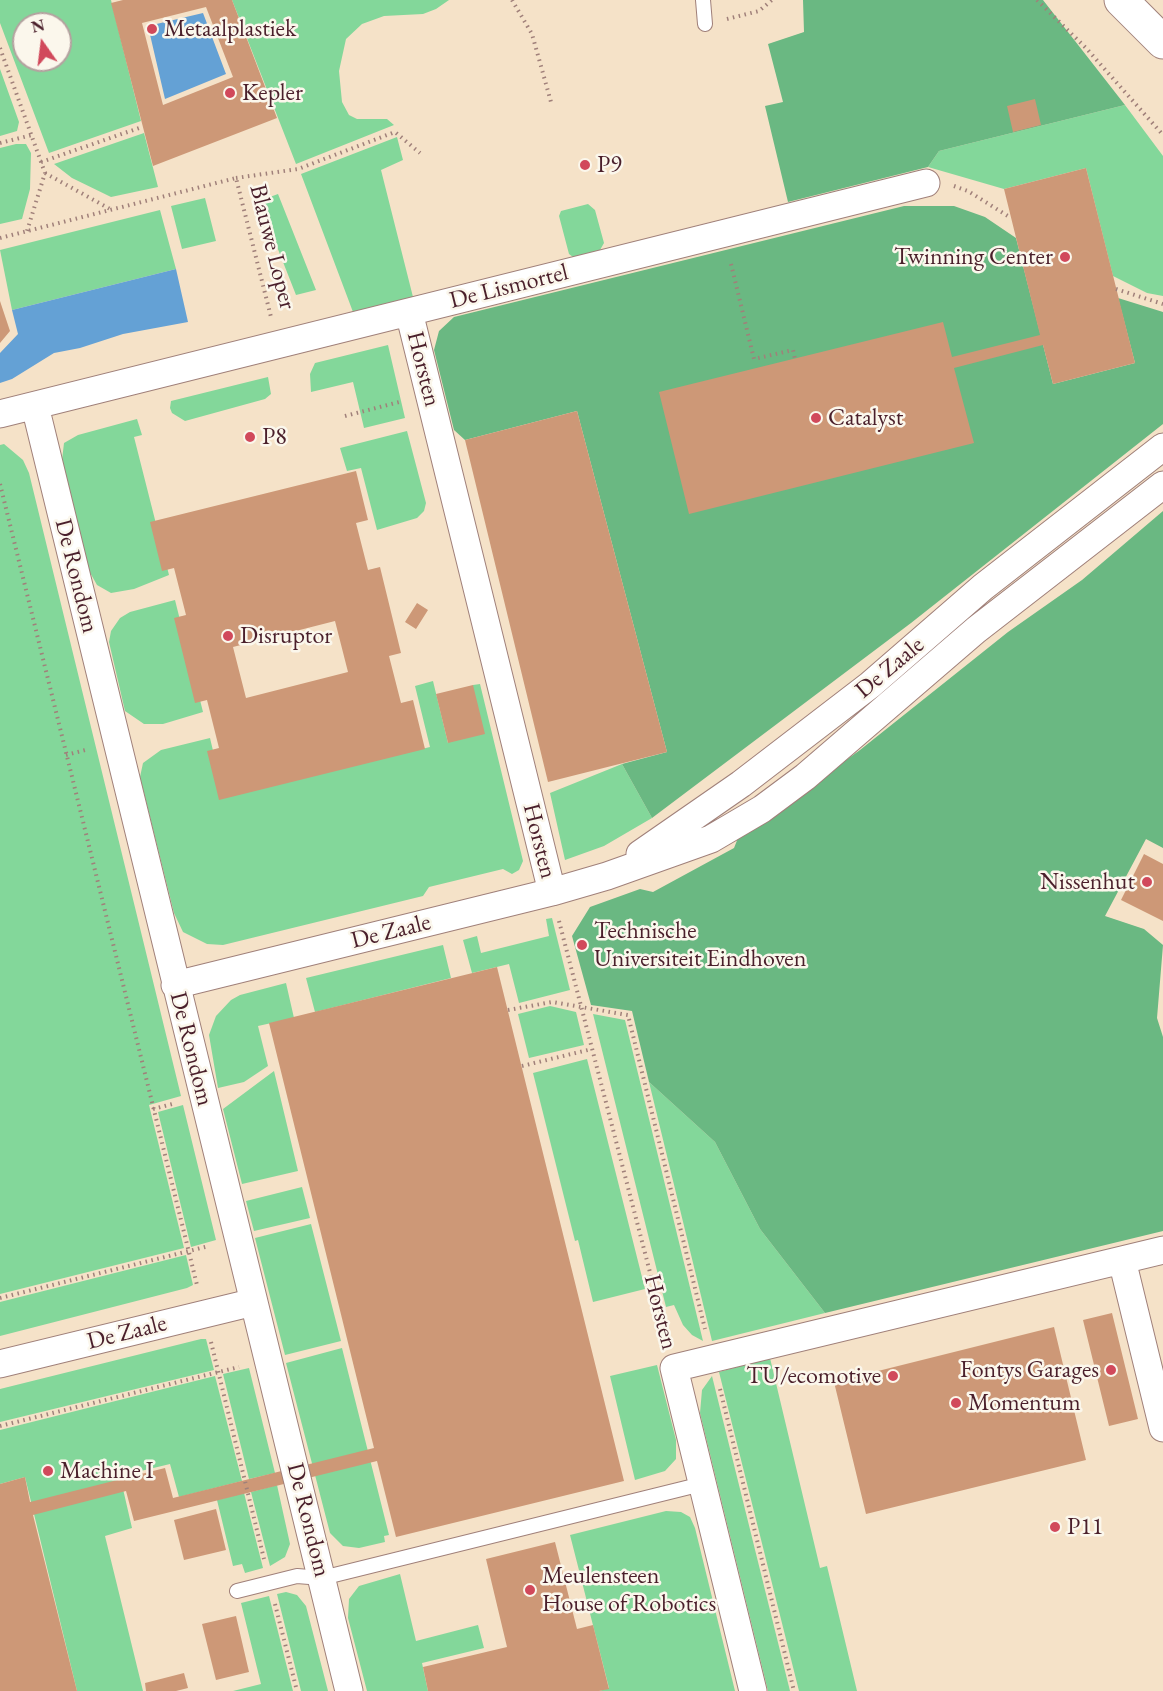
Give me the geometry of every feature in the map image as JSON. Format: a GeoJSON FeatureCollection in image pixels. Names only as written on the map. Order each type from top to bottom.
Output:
{"type":"FeatureCollection","features":[{"type":"Feature","properties":{"kind":"main road"},"geometry":{"type":"LineString","coordinates":[[1121,0],[1163,42]]}},
{"type":"Feature","properties":{"kind":"street","name":"De Lismortel"},"geometry":{"type":"LineString","coordinates":[[0,414],[927,183]]}},
{"type":"Feature","properties":{"kind":"street","name":"Horsten"},"geometry":{"type":"LineString","coordinates":[[409,312],[552,892]]}},
{"type":"Feature","properties":{"kind":"street","name":"De Rondom"},"geometry":{"type":"LineString","coordinates":[[35,406],[349,1691]]}},
{"type":"Feature","properties":{"kind":"street","name":"De Zaale"},"geometry":{"type":"LineString","coordinates":[[607,876],[741,784],[843,707],[983,587],[1163,447]]}},
{"type":"Feature","properties":{"kind":"street","name":"De Zaale"},"geometry":{"type":"LineString","coordinates":[[175,985],[552,892],[607,876],[711,838],[762,809],[853,738],[976,630],[1163,486]]}},
{"type":"Feature","properties":{"kind":"street","name":"Horsten"},"geometry":{"type":"LineString","coordinates":[[753,1691],[674,1368],[1163,1250]]}},
{"type":"Feature","properties":{"kind":"street"},"geometry":{"type":"LineString","coordinates":[[1122,1260],[1163,1428]]}},
{"type":"Feature","properties":{"kind":"street","name":"De Zaale"},"geometry":{"type":"LineString","coordinates":[[0,1364],[254,1302]]}},
{"type":"Feature","properties":{"kind":"lane"},"geometry":{"type":"LineString","coordinates":[[703,0],[705,24]]}},
{"type":"Feature","properties":{"kind":"lane"},"geometry":{"type":"LineString","coordinates":[[237,1591],[297,1576],[322,1578],[702,1484]]}},
{"type":"Feature","properties":{"kind":"path"},"geometry":{"type":"LineString","coordinates":[[512,0],[532,34],[551,102]]}},
{"type":"Feature","properties":{"kind":"path"},"geometry":{"type":"LineString","coordinates":[[705,24],[759,11],[772,0]]}},
{"type":"Feature","properties":{"kind":"path"},"geometry":{"type":"LineString","coordinates":[[1037,0],[1087,49],[1163,135]]}},
{"type":"Feature","properties":{"kind":"path"},"geometry":{"type":"LineString","coordinates":[[0,48],[45,173],[27,231]]}},
{"type":"Feature","properties":{"kind":"path"},"geometry":{"type":"LineString","coordinates":[[41,162],[138,128]]}},
{"type":"Feature","properties":{"kind":"path"},"geometry":{"type":"LineString","coordinates":[[236,178],[298,169],[395,132],[420,153]]}},
{"type":"Feature","properties":{"kind":"path"},"geometry":{"type":"LineString","coordinates":[[0,143],[32,135]]}},
{"type":"Feature","properties":{"kind":"path"},"geometry":{"type":"LineString","coordinates":[[45,173],[110,209]]}},
{"type":"Feature","properties":{"kind":"path","name":"Blauwe Loper"},"geometry":{"type":"LineString","coordinates":[[0,237],[236,178],[278,345]]}},
{"type":"Feature","properties":{"kind":"path"},"geometry":{"type":"LineString","coordinates":[[927,183],[949,185],[968,191],[1011,218]]}},
{"type":"Feature","properties":{"kind":"path"},"geometry":{"type":"LineString","coordinates":[[724,234],[754,359],[793,350],[795,358]]}},
{"type":"Feature","properties":{"kind":"path"},"geometry":{"type":"LineString","coordinates":[[1116,289],[1163,304]]}},
{"type":"Feature","properties":{"kind":"path"},"geometry":{"type":"LineString","coordinates":[[345,416],[429,394]]}},
{"type":"Feature","properties":{"kind":"path"},"geometry":{"type":"LineString","coordinates":[[0,484],[297,1691]]}},
{"type":"Feature","properties":{"kind":"path","name":"Horsten"},"geometry":{"type":"LineString","coordinates":[[552,892],[674,1368]]}},
{"type":"Feature","properties":{"kind":"path"},"geometry":{"type":"LineString","coordinates":[[508,1010],[552,1002],[628,1015],[794,1691]]}},
{"type":"Feature","properties":{"kind":"path"},"geometry":{"type":"LineString","coordinates":[[522,1066],[592,1049]]}},
{"type":"Feature","properties":{"kind":"path"},"geometry":{"type":"LineString","coordinates":[[0,1298],[237,1239]]}},
{"type":"Feature","properties":{"kind":"path"},"geometry":{"type":"LineString","coordinates":[[0,1426],[269,1360]]}},
{"type":"Feature","properties":{"kind":"green space"},"geometry":{"type":"Polygon","coordinates":[[[0,0],[111,0],[141,121],[49,153],[18,72],[72,72],[72,12],[12,12],[12,55],[0,23],[0,0]]]}},
{"type":"Feature","properties":{"kind":"green space"},"geometry":{"type":"Polygon","coordinates":[[[232,0],[449,0],[423,14],[384,16],[362,24],[346,39],[339,71],[342,102],[349,115],[357,119],[387,119],[394,125],[296,164],[232,0]]]}},
{"type":"Feature","properties":{"kind":"green space"},"geometry":{"type":"Polygon","coordinates":[[[803,0],[1043,0],[1125,105],[939,151],[928,167],[788,202],[765,106],[783,102],[768,44],[804,32],[803,0]]]}},
{"type":"Feature","properties":{"kind":"green space"},"geometry":{"type":"Polygon","coordinates":[[[0,69],[19,122],[17,131],[0,136],[0,69]]]}},
{"type":"Feature","properties":{"kind":"green space"},"geometry":{"type":"Polygon","coordinates":[[[1125,105],[1163,156],[1163,296],[1147,293],[1113,276],[1086,168],[1004,189],[928,167],[939,151],[1125,105]]]}},
{"type":"Feature","properties":{"kind":"green space"},"geometry":{"type":"Polygon","coordinates":[[[144,133],[158,187],[111,197],[72,178],[54,164],[144,133]]]}},
{"type":"Feature","properties":{"kind":"green space"},"geometry":{"type":"Polygon","coordinates":[[[397,137],[403,160],[381,170],[413,297],[353,312],[301,174],[397,137]]]}},
{"type":"Feature","properties":{"kind":"green space"},"geometry":{"type":"Polygon","coordinates":[[[26,144],[31,153],[30,189],[22,219],[0,224],[0,148],[26,144]]]}},
{"type":"Feature","properties":{"kind":"green space"},"geometry":{"type":"Polygon","coordinates":[[[278,194],[316,290],[296,295],[259,201],[278,194]]]}},
{"type":"Feature","properties":{"kind":"green space"},"geometry":{"type":"Polygon","coordinates":[[[205,198],[216,241],[182,249],[171,206],[205,198]]]}},
{"type":"Feature","properties":{"kind":"green space"},"geometry":{"type":"Polygon","coordinates":[[[588,204],[595,210],[604,243],[600,250],[573,257],[569,254],[559,216],[561,211],[588,204]]]}},
{"type":"Feature","properties":{"kind":"green space"},"geometry":{"type":"Polygon","coordinates":[[[904,206],[954,206],[985,217],[1016,238],[1053,384],[1135,363],[1118,298],[1163,312],[1163,424],[911,623],[652,818],[622,764],[667,752],[577,411],[465,440],[454,430],[434,350],[439,331],[454,317],[904,206]]]}},
{"type":"Feature","properties":{"kind":"green space"},"geometry":{"type":"Polygon","coordinates":[[[160,210],[176,269],[12,310],[0,250],[160,210]]]}},
{"type":"Feature","properties":{"kind":"green space"},"geometry":{"type":"Polygon","coordinates":[[[388,345],[405,418],[364,428],[353,382],[311,392],[310,374],[315,363],[388,345]]]}},
{"type":"Feature","properties":{"kind":"green space"},"geometry":{"type":"Polygon","coordinates":[[[268,377],[271,394],[265,399],[185,421],[172,413],[170,408],[171,401],[268,377]]]}},
{"type":"Feature","properties":{"kind":"green space"},"geometry":{"type":"Polygon","coordinates":[[[137,419],[142,435],[134,437],[169,575],[134,589],[111,593],[97,585],[88,569],[62,460],[64,443],[78,435],[137,419]]]}},
{"type":"Feature","properties":{"kind":"green space"},"geometry":{"type":"Polygon","coordinates":[[[407,431],[426,503],[424,511],[417,518],[377,530],[361,468],[347,471],[340,448],[407,431]]]}},
{"type":"Feature","properties":{"kind":"green space"},"geometry":{"type":"Polygon","coordinates":[[[4,444],[23,460],[29,473],[181,1096],[149,1105],[184,1248],[0,1294],[0,445],[4,444]]]}},
{"type":"Feature","properties":{"kind":"green space"},"geometry":{"type":"Polygon","coordinates":[[[1163,511],[1163,848],[1146,839],[1105,916],[1144,929],[1163,945],[1157,1018],[1163,1037],[1163,1231],[825,1313],[760,1229],[715,1142],[649,1082],[632,1011],[591,1005],[572,936],[590,907],[640,889],[653,892],[734,848],[738,838],[860,750],[1008,632],[1082,580],[1163,511]]]}},
{"type":"Feature","properties":{"kind":"green space"},"geometry":{"type":"Polygon","coordinates":[[[175,600],[203,712],[163,724],[144,724],[125,711],[109,642],[111,631],[120,618],[130,612],[175,600]]]}},
{"type":"Feature","properties":{"kind":"green space"},"geometry":{"type":"Polygon","coordinates":[[[433,681],[448,743],[473,685],[480,684],[523,861],[519,870],[512,874],[503,869],[429,887],[423,896],[223,945],[207,944],[183,932],[174,913],[140,777],[143,763],[161,750],[210,738],[224,797],[430,747],[415,686],[433,681]]]}},
{"type":"Feature","properties":{"kind":"green space"},"geometry":{"type":"Polygon","coordinates":[[[622,764],[652,818],[604,846],[565,860],[550,793],[622,764]]]}},
{"type":"Feature","properties":{"kind":"green space"},"geometry":{"type":"Polygon","coordinates":[[[552,918],[570,990],[519,1003],[509,964],[472,973],[463,940],[477,936],[481,953],[549,936],[546,919],[552,918]]]}},
{"type":"Feature","properties":{"kind":"green space"},"geometry":{"type":"Polygon","coordinates":[[[443,945],[451,978],[315,1012],[306,978],[443,945]]]}},
{"type":"Feature","properties":{"kind":"green space"},"geometry":{"type":"Polygon","coordinates":[[[286,983],[294,1018],[258,1026],[268,1066],[244,1082],[218,1088],[209,1035],[216,1016],[231,1000],[240,995],[286,983]]]}},
{"type":"Feature","properties":{"kind":"green space"},"geometry":{"type":"Polygon","coordinates":[[[550,1006],[576,1012],[584,1045],[529,1058],[518,1014],[550,1006]]]}},
{"type":"Feature","properties":{"kind":"green space"},"geometry":{"type":"Polygon","coordinates":[[[593,1014],[625,1020],[703,1341],[692,1335],[683,1325],[674,1305],[666,1307],[593,1014]]]}},
{"type":"Feature","properties":{"kind":"green space"},"geometry":{"type":"Polygon","coordinates":[[[587,1059],[645,1289],[593,1302],[578,1240],[575,1241],[533,1073],[587,1059]]]}},
{"type":"Feature","properties":{"kind":"green space"},"geometry":{"type":"Polygon","coordinates":[[[274,1071],[298,1171],[242,1184],[223,1109],[274,1071]]]}},
{"type":"Feature","properties":{"kind":"green space"},"geometry":{"type":"Polygon","coordinates":[[[649,1082],[715,1142],[760,1229],[825,1313],[712,1341],[649,1082]]]}},
{"type":"Feature","properties":{"kind":"green space"},"geometry":{"type":"Polygon","coordinates":[[[183,1105],[216,1240],[191,1247],[158,1112],[183,1105]]]}},
{"type":"Feature","properties":{"kind":"green space"},"geometry":{"type":"Polygon","coordinates":[[[302,1187],[310,1218],[254,1231],[246,1201],[302,1187]]]}},
{"type":"Feature","properties":{"kind":"green space"},"geometry":{"type":"Polygon","coordinates":[[[311,1224],[341,1341],[285,1355],[255,1238],[311,1224]]]}},
{"type":"Feature","properties":{"kind":"green space"},"geometry":{"type":"Polygon","coordinates":[[[186,1255],[193,1285],[187,1288],[0,1336],[0,1302],[186,1255]]]}},
{"type":"Feature","properties":{"kind":"green space"},"geometry":{"type":"Polygon","coordinates":[[[206,1339],[214,1370],[0,1422],[0,1389],[206,1339]]]}},
{"type":"Feature","properties":{"kind":"green space"},"geometry":{"type":"Polygon","coordinates":[[[342,1348],[389,1535],[384,1536],[385,1542],[359,1548],[343,1546],[330,1533],[286,1363],[342,1348]]]}},
{"type":"Feature","properties":{"kind":"green space"},"geometry":{"type":"Polygon","coordinates":[[[770,1358],[820,1568],[827,1566],[857,1691],[799,1691],[719,1372],[770,1358]]]}},
{"type":"Feature","properties":{"kind":"green space"},"geometry":{"type":"Polygon","coordinates":[[[657,1365],[676,1440],[676,1459],[665,1471],[635,1480],[610,1376],[657,1365]]]}},
{"type":"Feature","properties":{"kind":"green space"},"geometry":{"type":"Polygon","coordinates":[[[249,1368],[275,1473],[249,1479],[223,1374],[249,1368]]]}},
{"type":"Feature","properties":{"kind":"green space"},"geometry":{"type":"Polygon","coordinates":[[[215,1376],[242,1481],[179,1497],[170,1464],[120,1476],[132,1528],[105,1536],[143,1691],[77,1691],[25,1477],[0,1484],[0,1430],[215,1376]]]}},
{"type":"Feature","properties":{"kind":"green space"},"geometry":{"type":"Polygon","coordinates":[[[712,1376],[790,1691],[768,1691],[700,1413],[702,1390],[712,1376]]]}},
{"type":"Feature","properties":{"kind":"green space"},"geometry":{"type":"Polygon","coordinates":[[[277,1485],[290,1544],[285,1557],[270,1566],[251,1492],[277,1485]]]}},
{"type":"Feature","properties":{"kind":"green space"},"geometry":{"type":"Polygon","coordinates":[[[244,1493],[263,1568],[245,1573],[242,1564],[233,1566],[217,1500],[244,1493]]]}},
{"type":"Feature","properties":{"kind":"green space"},"geometry":{"type":"Polygon","coordinates":[[[666,1511],[681,1512],[690,1517],[695,1528],[735,1691],[599,1691],[609,1688],[570,1535],[666,1511]]]}},
{"type":"Feature","properties":{"kind":"green space"},"geometry":{"type":"Polygon","coordinates":[[[400,1574],[416,1641],[478,1625],[484,1648],[422,1663],[428,1691],[367,1691],[348,1618],[349,1599],[359,1586],[400,1574]]]}},
{"type":"Feature","properties":{"kind":"green space"},"geometry":{"type":"Polygon","coordinates":[[[286,1592],[297,1595],[306,1606],[328,1691],[301,1691],[277,1594],[286,1592]]]}},
{"type":"Feature","properties":{"kind":"green space"},"geometry":{"type":"Polygon","coordinates":[[[269,1596],[293,1691],[233,1691],[261,1684],[241,1603],[269,1596]]]}},
{"type":"Feature","properties":{"kind":"water"},"geometry":{"type":"Polygon","coordinates":[[[203,13],[226,74],[165,99],[148,26],[203,13]]]}},
{"type":"Feature","properties":{"kind":"water"},"geometry":{"type":"Polygon","coordinates":[[[176,269],[188,322],[123,334],[80,348],[54,353],[12,379],[0,383],[0,353],[18,334],[12,310],[176,269]]]}},
{"type":"Feature","properties":{"kind":"building","name":"Kepler"},"geometry":{"type":"Polygon","coordinates":[[[123,0],[232,0],[277,118],[153,166],[111,3],[123,0]],[[206,7],[142,23],[163,105],[233,77],[206,7]]]}},
{"type":"Feature","properties":{"kind":"building"},"geometry":{"type":"Polygon","coordinates":[[[1035,99],[1041,125],[1013,132],[1007,106],[1035,99]]]}},
{"type":"Feature","properties":{"kind":"building","name":"Catalyst"},"geometry":{"type":"Polygon","coordinates":[[[1086,168],[1135,363],[1053,384],[1043,345],[954,368],[974,443],[689,514],[659,392],[943,322],[952,357],[1040,335],[1004,189],[1086,168]]]}},
{"type":"Feature","properties":{"kind":"building"},"geometry":{"type":"Polygon","coordinates":[[[0,301],[10,331],[0,343],[0,301]]]}},
{"type":"Feature","properties":{"kind":"building"},"geometry":{"type":"Polygon","coordinates":[[[577,411],[667,752],[548,782],[465,440],[577,411]]]}},
{"type":"Feature","properties":{"kind":"building","name":"Disruptor"},"geometry":{"type":"Polygon","coordinates":[[[356,471],[368,520],[356,523],[368,570],[380,567],[401,653],[389,656],[401,703],[413,700],[425,749],[219,800],[207,751],[219,748],[207,700],[195,703],[174,618],[186,615],[174,568],[162,571],[150,522],[356,471]],[[335,621],[233,647],[246,698],[348,672],[335,621]]]}},
{"type":"Feature","properties":{"kind":"building"},"geometry":{"type":"Polygon","coordinates":[[[417,603],[428,610],[416,629],[405,622],[417,603]]]}},
{"type":"Feature","properties":{"kind":"building"},"geometry":{"type":"Polygon","coordinates":[[[473,685],[485,734],[448,743],[436,694],[473,685]]]}},
{"type":"Feature","properties":{"kind":"building","name":"Nissenhut"},"geometry":{"type":"Polygon","coordinates":[[[1144,854],[1163,864],[1163,921],[1121,900],[1144,854]]]}},
{"type":"Feature","properties":{"kind":"building"},"geometry":{"type":"Polygon","coordinates":[[[497,967],[624,1481],[396,1537],[377,1461],[134,1521],[126,1491],[33,1515],[77,1691],[0,1691],[0,1484],[25,1477],[30,1502],[165,1468],[173,1498],[374,1448],[269,1023],[497,967]]]}},
{"type":"Feature","properties":{"kind":"building","name":"Fontys Garages"},"geometry":{"type":"Polygon","coordinates":[[[1112,1313],[1138,1419],[1109,1426],[1083,1320],[1112,1313]]]}},
{"type":"Feature","properties":{"kind":"building","name":"Momentum"},"geometry":{"type":"Polygon","coordinates":[[[1054,1327],[1086,1460],[866,1514],[834,1382],[1054,1327]]]}},
{"type":"Feature","properties":{"kind":"building"},"geometry":{"type":"Polygon","coordinates":[[[216,1509],[226,1550],[184,1560],[174,1520],[216,1509]]]}},
{"type":"Feature","properties":{"kind":"building","name":"Meulensteen House of Robotics"},"geometry":{"type":"Polygon","coordinates":[[[555,1542],[577,1629],[593,1625],[609,1689],[599,1691],[428,1691],[423,1667],[507,1647],[486,1559],[555,1542]]]}},
{"type":"Feature","properties":{"kind":"building"},"geometry":{"type":"Polygon","coordinates":[[[236,1616],[249,1672],[216,1680],[202,1624],[236,1616]]]}},
{"type":"Feature","properties":{"kind":"building"},"geometry":{"type":"Polygon","coordinates":[[[184,1673],[188,1688],[176,1691],[146,1691],[145,1683],[184,1673]]]}},
{"type":"Feature","properties":{"kind":"place","name":"Metaalplastiek"},"geometry":{"type":"Point","coordinates":[152,29]}},
{"type":"Feature","properties":{"kind":"place","name":"Kepler"},"geometry":{"type":"Point","coordinates":[230,93]}},
{"type":"Feature","properties":{"kind":"place","name":"P9"},"geometry":{"type":"Point","coordinates":[585,165]}},
{"type":"Feature","properties":{"kind":"place","name":"Twinning Center"},"geometry":{"type":"Point","coordinates":[1065,257]}},
{"type":"Feature","properties":{"kind":"place","name":"Catalyst"},"geometry":{"type":"Point","coordinates":[816,418]}},
{"type":"Feature","properties":{"kind":"place","name":"P8"},"geometry":{"type":"Point","coordinates":[250,437]}},
{"type":"Feature","properties":{"kind":"place","name":"Disruptor"},"geometry":{"type":"Point","coordinates":[228,636]}},
{"type":"Feature","properties":{"kind":"place","name":"Nissenhut"},"geometry":{"type":"Point","coordinates":[1147,882]}},
{"type":"Feature","properties":{"kind":"place","name":"Technische Universiteit Eindhoven"},"geometry":{"type":"Point","coordinates":[582,945]}},
{"type":"Feature","properties":{"kind":"place","name":"Fontys Garages"},"geometry":{"type":"Point","coordinates":[1111,1370]}},
{"type":"Feature","properties":{"kind":"place","name":"TU/ecomotive"},"geometry":{"type":"Point","coordinates":[893,1376]}},
{"type":"Feature","properties":{"kind":"place","name":"Momentum"},"geometry":{"type":"Point","coordinates":[956,1403]}},
{"type":"Feature","properties":{"kind":"place","name":"Machine I"},"geometry":{"type":"Point","coordinates":[48,1471]}},
{"type":"Feature","properties":{"kind":"place","name":"P11"},"geometry":{"type":"Point","coordinates":[1055,1527]}},
{"type":"Feature","properties":{"kind":"place","name":"Meulensteen House of Robotics"},"geometry":{"type":"Point","coordinates":[530,1590]}}]}
